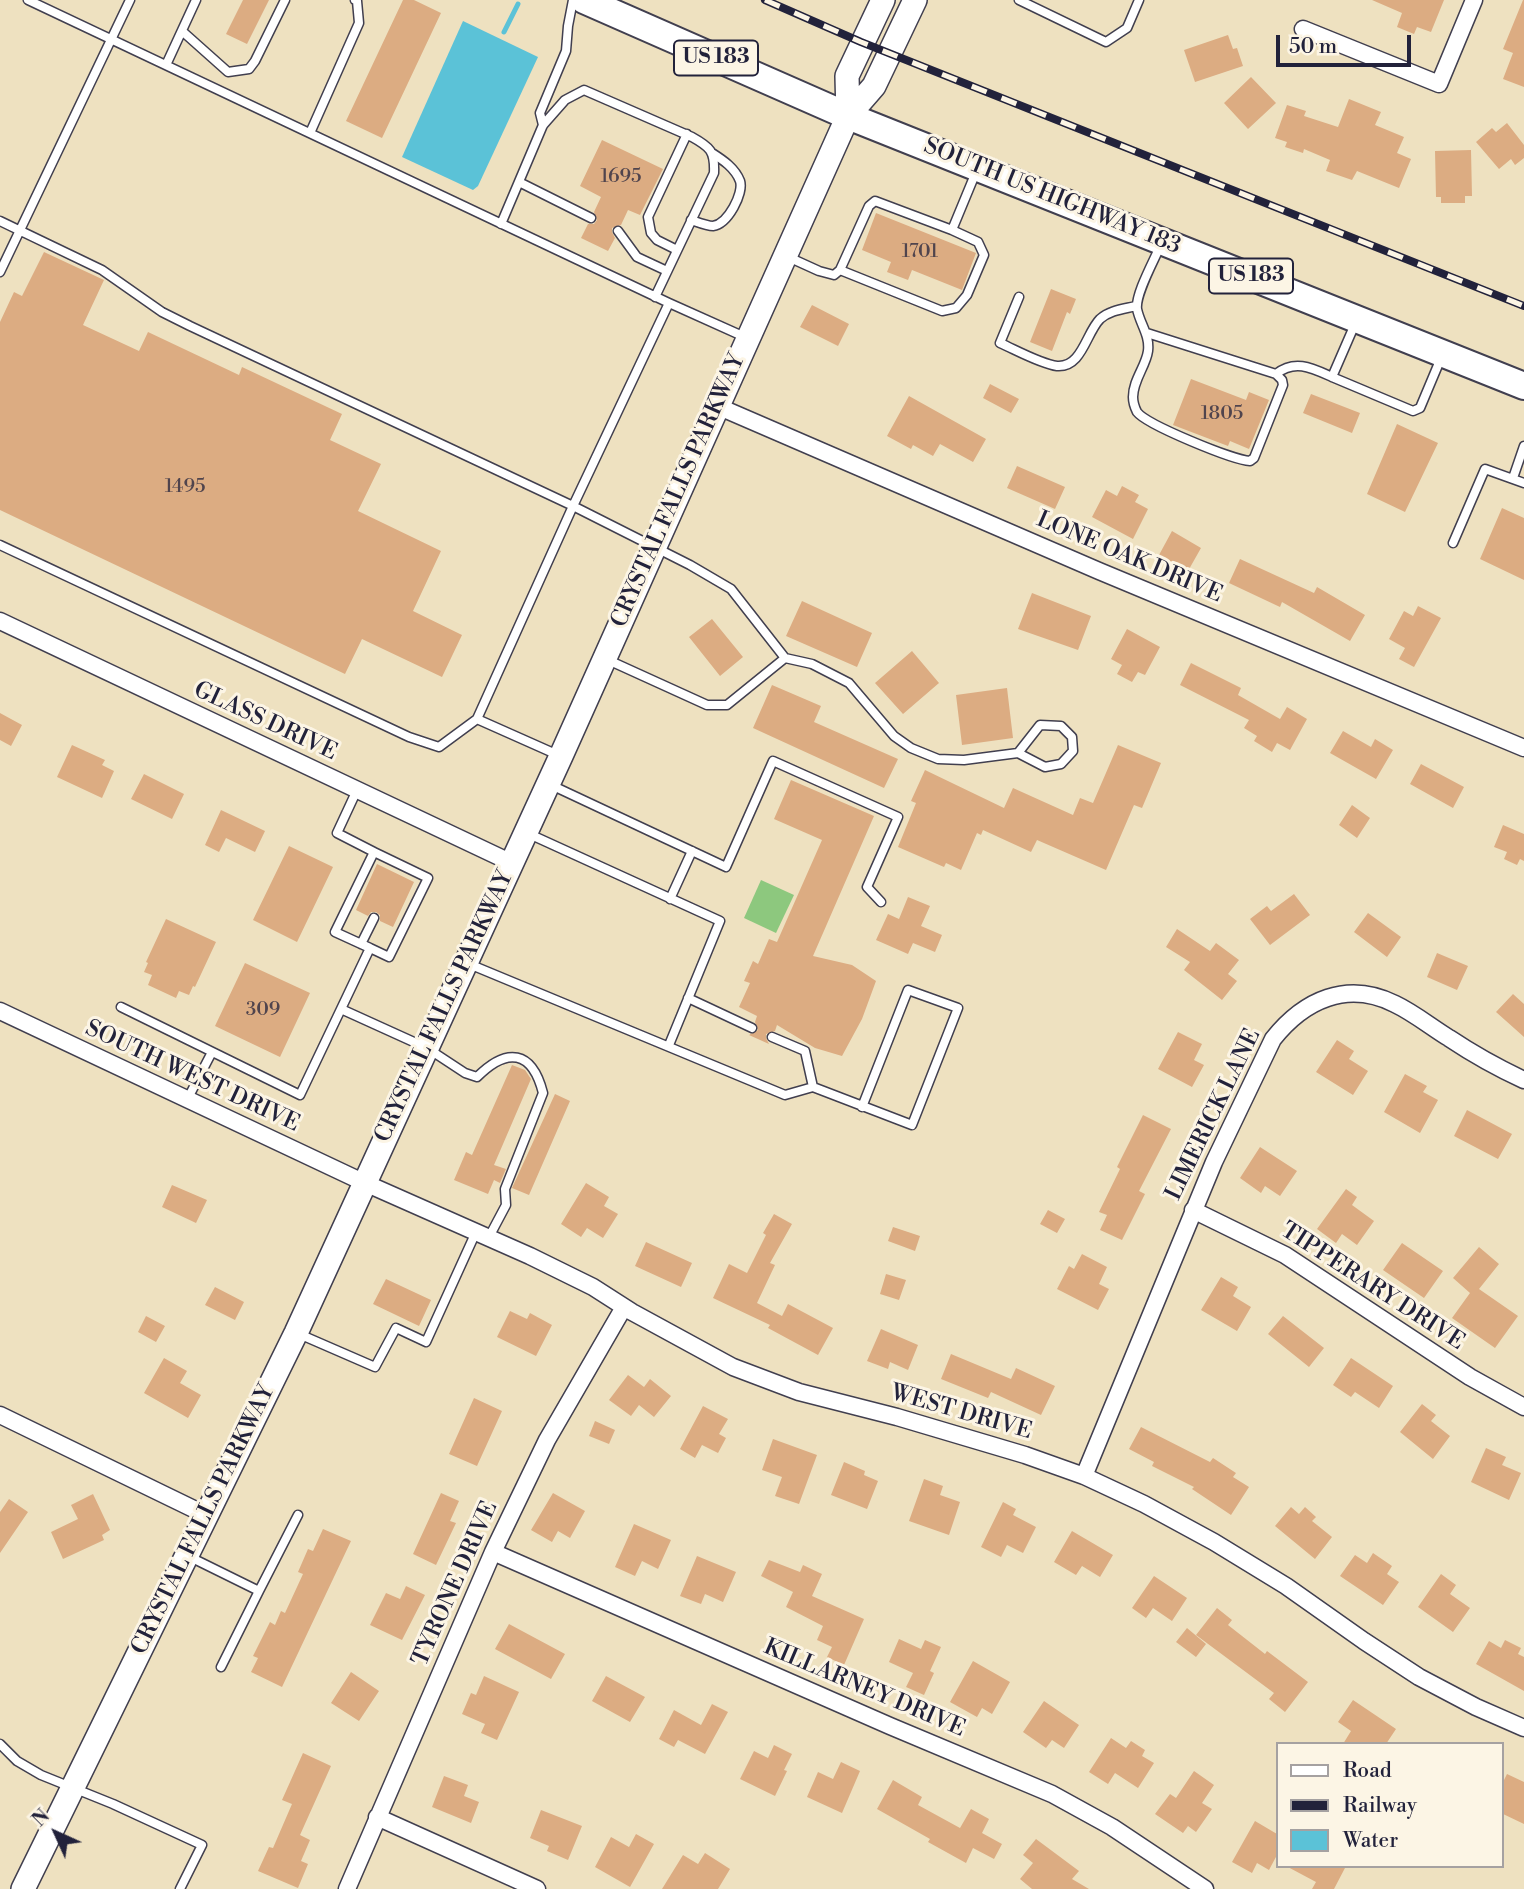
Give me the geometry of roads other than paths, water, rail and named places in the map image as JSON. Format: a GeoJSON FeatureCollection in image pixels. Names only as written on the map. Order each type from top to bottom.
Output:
{"type":"FeatureCollection","features":[{"type":"Feature","properties":{"kind":"main road","name":"SOUTH US HIGHWAY 183"},"geometry":{"type":"LineString","coordinates":[[584,0],[848,116],[1524,386]]}},
{"type":"Feature","properties":{"kind":"main road"},"geometry":{"type":"LineString","coordinates":[[848,116],[847,76],[883,0]]}},
{"type":"Feature","properties":{"kind":"main road"},"geometry":{"type":"LineString","coordinates":[[848,116],[874,86],[915,0]]}},
{"type":"Feature","properties":{"kind":"main road","name":"CRYSTAL FALLS PARKWAY"},"geometry":{"type":"LineString","coordinates":[[23,1889],[296,1333],[561,757],[848,116]]}},
{"type":"Feature","properties":{"kind":"street"},"geometry":{"type":"LineString","coordinates":[[1303,29],[1440,84],[1474,0]]}},
{"type":"Feature","properties":{"kind":"street","name":"LONE OAK DRIVE"},"geometry":{"type":"LineString","coordinates":[[717,406],[1524,748]]}},
{"type":"Feature","properties":{"kind":"street","name":"GLASS DRIVE"},"geometry":{"type":"LineString","coordinates":[[0,621],[512,863]]}},
{"type":"Feature","properties":{"kind":"street","name":"LIMERICK LANE"},"geometry":{"type":"LineString","coordinates":[[1084,1476],[1193,1210],[1273,1039],[1298,1012],[1317,1001],[1352,994],[1375,996],[1395,1004],[1472,1053],[1524,1080]]}},
{"type":"Feature","properties":{"kind":"street","name":"SOUTH WEST DRIVE"},"geometry":{"type":"LineString","coordinates":[[0,1011],[365,1183]]}},
{"type":"Feature","properties":{"kind":"street","name":"WEST DRIVE"},"geometry":{"type":"LineString","coordinates":[[365,1183],[593,1287],[702,1351],[766,1380],[1025,1454],[1084,1476],[1144,1504],[1286,1586],[1364,1642],[1419,1677],[1524,1728]]}},
{"type":"Feature","properties":{"kind":"street","name":"TIPPERARY DRIVE"},"geometry":{"type":"LineString","coordinates":[[1193,1210],[1285,1255],[1338,1288],[1420,1346],[1524,1407]]}},
{"type":"Feature","properties":{"kind":"street","name":"TYRONE DRIVE"},"geometry":{"type":"LineString","coordinates":[[347,1889],[494,1552],[547,1440],[624,1307]]}},
{"type":"Feature","properties":{"kind":"street"},"geometry":{"type":"LineString","coordinates":[[0,1415],[206,1515]]}},
{"type":"Feature","properties":{"kind":"street","name":"KILLARNEY DRIVE"},"geometry":{"type":"LineString","coordinates":[[494,1552],[1052,1794],[1112,1827],[1205,1889]]}},
{"type":"Feature","properties":{"kind":"street"},"geometry":{"type":"LineString","coordinates":[[377,1817],[537,1889]]}},
{"type":"Feature","properties":{"kind":"lane"},"geometry":{"type":"LineString","coordinates":[[28,0],[747,338]]}},
{"type":"Feature","properties":{"kind":"lane"},"geometry":{"type":"LineString","coordinates":[[0,272],[130,0]]}},
{"type":"Feature","properties":{"kind":"lane"},"geometry":{"type":"LineString","coordinates":[[166,65],[196,0]]}},
{"type":"Feature","properties":{"kind":"lane"},"geometry":{"type":"LineString","coordinates":[[182,31],[228,72],[249,69],[256,61],[285,0]]}},
{"type":"Feature","properties":{"kind":"lane"},"geometry":{"type":"LineString","coordinates":[[310,134],[359,23],[355,0]]}},
{"type":"Feature","properties":{"kind":"lane"},"geometry":{"type":"LineString","coordinates":[[544,125],[540,113],[566,51],[573,0]]}},
{"type":"Feature","properties":{"kind":"lane"},"geometry":{"type":"LineString","coordinates":[[1019,0],[1106,42],[1127,28],[1139,0]]}},
{"type":"Feature","properties":{"kind":"lane"},"geometry":{"type":"LineString","coordinates":[[501,224],[544,125],[565,100],[584,90],[687,134],[708,146],[715,158],[714,173],[655,297]]}},
{"type":"Feature","properties":{"kind":"lane"},"geometry":{"type":"LineString","coordinates":[[677,250],[657,240],[650,233],[648,217],[687,134]]}},
{"type":"Feature","properties":{"kind":"lane"},"geometry":{"type":"LineString","coordinates":[[691,220],[713,226],[721,223],[728,217],[741,188],[734,170],[712,153]]}},
{"type":"Feature","properties":{"kind":"lane"},"geometry":{"type":"LineString","coordinates":[[952,230],[978,167]]}},
{"type":"Feature","properties":{"kind":"lane"},"geometry":{"type":"LineString","coordinates":[[519,182],[591,218]]}},
{"type":"Feature","properties":{"kind":"lane"},"geometry":{"type":"LineString","coordinates":[[786,256],[834,275],[840,270],[869,206],[875,201],[978,242],[984,255],[967,295],[956,308],[942,311],[840,270]]}},
{"type":"Feature","properties":{"kind":"lane"},"geometry":{"type":"LineString","coordinates":[[0,221],[102,270],[162,312],[573,506],[655,546],[730,589],[786,658],[813,664],[849,683],[894,736],[911,748],[938,759],[964,760],[1018,753],[1045,767],[1061,764],[1073,751],[1072,737],[1061,726],[1040,725],[1018,753]]}},
{"type":"Feature","properties":{"kind":"lane"},"geometry":{"type":"LineString","coordinates":[[618,231],[638,257],[667,271]]}},
{"type":"Feature","properties":{"kind":"lane"},"geometry":{"type":"LineString","coordinates":[[1147,333],[1276,374],[1282,380],[1283,385],[1250,461],[1163,429],[1138,414],[1133,396],[1148,353],[1147,333],[1136,306],[1163,242]]}},
{"type":"Feature","properties":{"kind":"lane"},"geometry":{"type":"LineString","coordinates":[[1019,298],[1000,343],[1055,366],[1065,366],[1075,360],[1101,318],[1109,313],[1136,306]]}},
{"type":"Feature","properties":{"kind":"lane"},"geometry":{"type":"LineString","coordinates":[[0,545],[409,737],[439,747],[477,719],[668,303]]}},
{"type":"Feature","properties":{"kind":"lane"},"geometry":{"type":"LineString","coordinates":[[1332,377],[1358,318]]}},
{"type":"Feature","properties":{"kind":"lane"},"geometry":{"type":"LineString","coordinates":[[1276,374],[1284,368],[1296,365],[1309,367],[1416,411],[1443,354]]}},
{"type":"Feature","properties":{"kind":"lane"},"geometry":{"type":"LineString","coordinates":[[1513,478],[1524,446]]}},
{"type":"Feature","properties":{"kind":"lane"},"geometry":{"type":"LineString","coordinates":[[1453,543],[1485,469],[1524,483]]}},
{"type":"Feature","properties":{"kind":"lane"},"geometry":{"type":"LineString","coordinates":[[605,658],[707,705],[727,705],[786,658]]}},
{"type":"Feature","properties":{"kind":"lane"},"geometry":{"type":"LineString","coordinates":[[477,719],[561,757]]}},
{"type":"Feature","properties":{"kind":"lane"},"geometry":{"type":"LineString","coordinates":[[548,784],[726,867],[773,761],[898,817],[867,887],[881,902]]}},
{"type":"Feature","properties":{"kind":"lane"},"geometry":{"type":"LineString","coordinates":[[357,790],[337,833],[374,852],[398,869],[428,878],[389,957],[335,932],[374,852]]}},
{"type":"Feature","properties":{"kind":"lane"},"geometry":{"type":"LineString","coordinates":[[526,833],[720,921],[668,1045]]}},
{"type":"Feature","properties":{"kind":"lane"},"geometry":{"type":"LineString","coordinates":[[670,899],[692,851]]}},
{"type":"Feature","properties":{"kind":"lane"},"geometry":{"type":"LineString","coordinates":[[361,944],[374,918]]}},
{"type":"Feature","properties":{"kind":"lane"},"geometry":{"type":"LineString","coordinates":[[121,1007],[300,1095],[370,948]]}},
{"type":"Feature","properties":{"kind":"lane"},"geometry":{"type":"LineString","coordinates":[[466,963],[785,1095],[813,1087],[862,1107],[912,1125],[958,1008],[908,990],[862,1107]]}},
{"type":"Feature","properties":{"kind":"lane"},"geometry":{"type":"LineString","coordinates":[[688,998],[752,1028]]}},
{"type":"Feature","properties":{"kind":"lane"},"geometry":{"type":"LineString","coordinates":[[296,1333],[375,1367],[396,1328],[426,1342],[482,1235],[506,1205],[505,1189],[543,1093],[534,1067],[508,1056],[496,1060],[477,1077],[465,1073],[427,1048],[341,1009]]}},
{"type":"Feature","properties":{"kind":"lane"},"geometry":{"type":"LineString","coordinates":[[772,1037],[805,1051],[813,1087]]}},
{"type":"Feature","properties":{"kind":"lane"},"geometry":{"type":"LineString","coordinates":[[187,1100],[212,1052]]}},
{"type":"Feature","properties":{"kind":"lane"},"geometry":{"type":"LineString","coordinates":[[221,1667],[298,1515]]}},
{"type":"Feature","properties":{"kind":"lane"},"geometry":{"type":"LineString","coordinates":[[187,1556],[259,1591]]}},
{"type":"Feature","properties":{"kind":"lane"},"geometry":{"type":"LineString","coordinates":[[0,1744],[17,1761],[41,1775],[202,1845],[180,1889]]}},
{"type":"Feature","properties":{"kind":"water"},"geometry":{"type":"Polygon","coordinates":[[[463,21],[538,57],[478,186],[473,190],[402,157],[463,21]]]}},
{"type":"Feature","properties":{"kind":"waterway"},"geometry":{"type":"LineString","coordinates":[[504,32],[518,4]]}},
{"type":"Feature","properties":{"kind":"railway"},"geometry":{"type":"LineString","coordinates":[[765,0],[861,42],[1524,306]]}}]}
